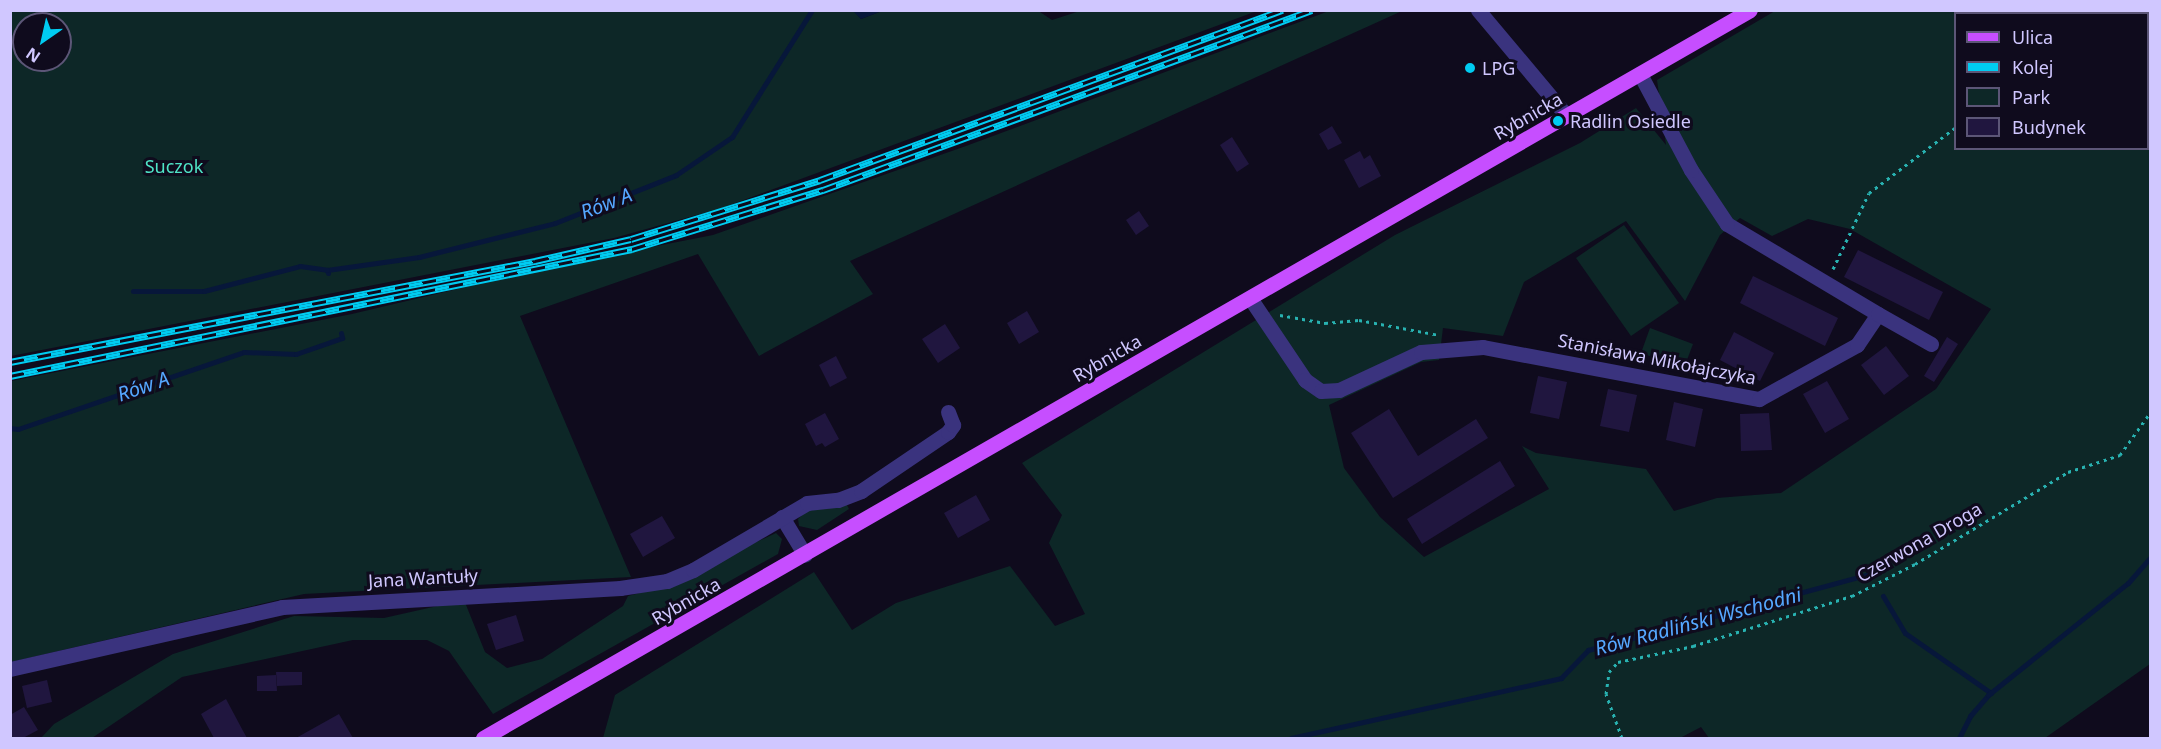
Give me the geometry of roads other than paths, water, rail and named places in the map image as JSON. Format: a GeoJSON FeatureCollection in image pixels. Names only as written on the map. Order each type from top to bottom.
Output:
{"type":"FeatureCollection","features":[{"type":"Feature","properties":{"kind":"main road","name":"Rybnicka"},"geometry":{"type":"LineString","coordinates":[[483,738],[1750,10]]}},
{"type":"Feature","properties":{"kind":"street"},"geometry":{"type":"LineString","coordinates":[[1478,10],[1567,116]]}},
{"type":"Feature","properties":{"kind":"street"},"geometry":{"type":"LineString","coordinates":[[1640,74],[1691,170],[1727,224],[1826,285],[1931,344]]}},
{"type":"Feature","properties":{"kind":"street","name":"Stanisława Mikołajczyka"},"geometry":{"type":"LineString","coordinates":[[1250,298],[1305,380],[1321,391],[1339,390],[1421,352],[1476,347],[1759,399],[1853,348],[1878,314]]}},
{"type":"Feature","properties":{"kind":"street","name":"Jana Wantuły"},"geometry":{"type":"LineString","coordinates":[[10,669],[282,607],[653,584],[693,570],[807,502],[838,500],[861,491],[948,432],[953,425],[948,412]]}},
{"type":"Feature","properties":{"kind":"street"},"geometry":{"type":"LineString","coordinates":[[782,517],[805,555]]}},
{"type":"Feature","properties":{"kind":"water"},"geometry":{"type":"Polygon","coordinates":[[[853,11],[882,11],[861,19],[853,11]]]}},
{"type":"Feature","properties":{"kind":"waterway","name":"Rów A"},"geometry":{"type":"LineString","coordinates":[[328,273],[327,270],[419,257],[555,223],[676,175],[732,137],[812,10]]}},
{"type":"Feature","properties":{"kind":"waterway"},"geometry":{"type":"LineString","coordinates":[[133,291],[204,291],[300,266],[327,270]]}},
{"type":"Feature","properties":{"kind":"waterway","name":"Rów A"},"geometry":{"type":"LineString","coordinates":[[10,428],[18,429],[244,352],[296,354],[342,338],[341,333]]}},
{"type":"Feature","properties":{"kind":"waterway","name":"Rów Radliński Wschodni"},"geometry":{"type":"LineString","coordinates":[[1959,738],[1970,716],[1988,695],[2128,583],[2150,558]]}},
{"type":"Feature","properties":{"kind":"waterway","name":"Rów Radliński Wschodni"},"geometry":{"type":"LineString","coordinates":[[1291,738],[1561,678],[1588,650],[1870,574]]}},
{"type":"Feature","properties":{"kind":"waterway","name":"Rów Radliński Wschodni"},"geometry":{"type":"LineString","coordinates":[[1883,596],[1905,633],[1991,693]]}},
{"type":"Feature","properties":{"kind":"railway"},"geometry":{"type":"LineString","coordinates":[[10,362],[535,261],[631,239],[820,180],[1283,10]]}},
{"type":"Feature","properties":{"kind":"railway"},"geometry":{"type":"LineString","coordinates":[[10,376],[632,249],[823,190],[1312,10]]}},
{"type":"Feature","properties":{"kind":"place","name":"LPG"},"geometry":{"type":"Point","coordinates":[1470,68]}},
{"type":"Feature","properties":{"kind":"place","name":"Radlin Osiedle"},"geometry":{"type":"Point","coordinates":[1558,121]}},
{"type":"Feature","properties":{"kind":"park label","name":"Suczok"},"geometry":{"type":"Point","coordinates":[174,166]}}]}
